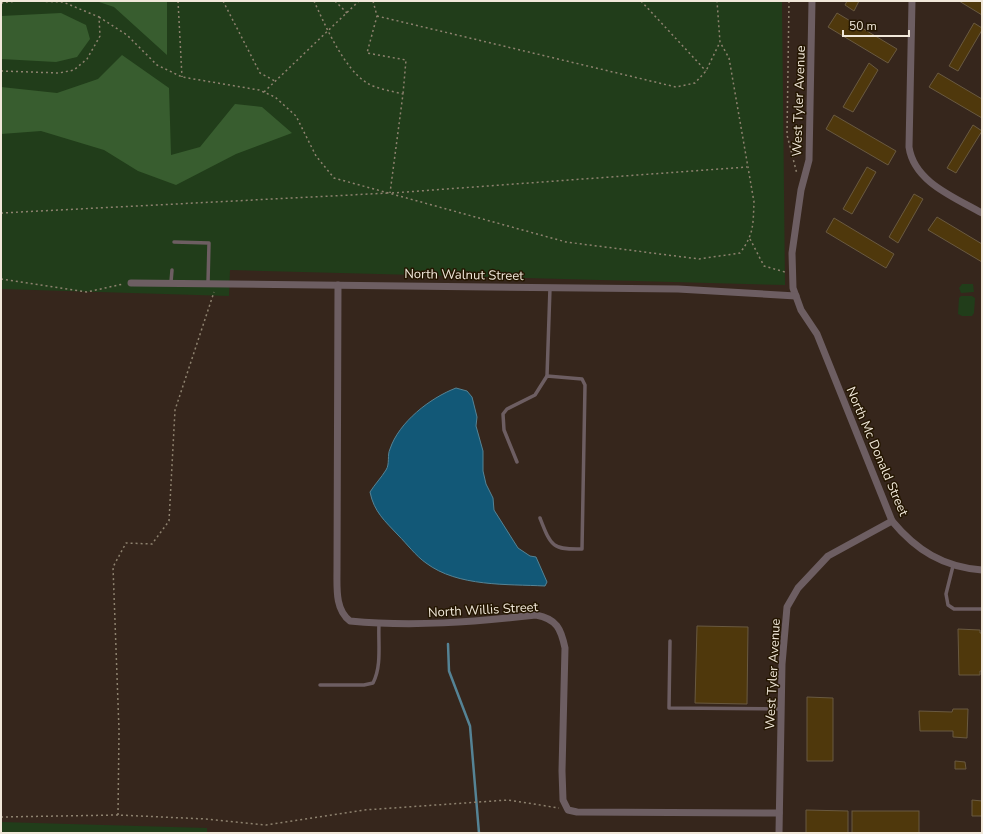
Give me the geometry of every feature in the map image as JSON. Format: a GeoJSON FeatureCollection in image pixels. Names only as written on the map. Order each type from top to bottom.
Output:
{"type":"FeatureCollection","features":[{"type":"Feature","properties":{"kind":"street","name":"West Tyler Avenue"},"geometry":{"type":"LineString","coordinates":[[796,296],[793,288],[792,253],[801,190],[809,160],[812,1]]}},
{"type":"Feature","properties":{"kind":"street"},"geometry":{"type":"LineString","coordinates":[[912,1],[910,156],[917,170],[931,183],[982,213]]}},
{"type":"Feature","properties":{"kind":"street","name":"North Walnut Street"},"geometry":{"type":"LineString","coordinates":[[131,283],[171,282],[678,289],[796,296]]}},
{"type":"Feature","properties":{"kind":"street","name":"North Willis Street"},"geometry":{"type":"LineString","coordinates":[[338,285],[338,601],[344,617],[350,621],[379,624],[464,623],[536,616],[547,617],[558,626],[562,633],[565,648],[562,771],[563,800],[568,810]]}},
{"type":"Feature","properties":{"kind":"street","name":"North Mc Donald Street"},"geometry":{"type":"LineString","coordinates":[[796,296],[801,310],[817,334],[892,521],[906,538],[929,555],[953,566],[982,570]]}},
{"type":"Feature","properties":{"kind":"street","name":"West Tyler Avenue"},"geometry":{"type":"LineString","coordinates":[[779,833],[782,664],[787,607],[798,588],[828,556],[892,521]]}},
{"type":"Feature","properties":{"kind":"street"},"geometry":{"type":"LineString","coordinates":[[568,810],[608,812],[779,813]]}},
{"type":"Feature","properties":{"kind":"lane"},"geometry":{"type":"LineString","coordinates":[[174,242],[209,243],[208,283]]}},
{"type":"Feature","properties":{"kind":"lane"},"geometry":{"type":"LineString","coordinates":[[171,282],[172,270]]}},
{"type":"Feature","properties":{"kind":"lane"},"geometry":{"type":"LineString","coordinates":[[517,462],[504,430],[503,414],[507,409],[535,395],[547,376],[550,287]]}},
{"type":"Feature","properties":{"kind":"lane"},"geometry":{"type":"LineString","coordinates":[[540,518],[554,546],[562,550],[582,549],[586,385],[582,379],[575,377],[547,376]]}},
{"type":"Feature","properties":{"kind":"lane"},"geometry":{"type":"LineString","coordinates":[[953,566],[946,594],[948,605],[954,609],[982,609]]}},
{"type":"Feature","properties":{"kind":"lane"},"geometry":{"type":"LineString","coordinates":[[320,685],[364,685],[373,683],[377,676],[379,624]]}},
{"type":"Feature","properties":{"kind":"lane"},"geometry":{"type":"LineString","coordinates":[[670,641],[669,708],[781,709]]}},
{"type":"Feature","properties":{"kind":"path"},"geometry":{"type":"LineString","coordinates":[[1,3],[16,1]]}},
{"type":"Feature","properties":{"kind":"path"},"geometry":{"type":"LineString","coordinates":[[33,1],[63,2],[99,17],[127,35],[157,65],[182,77],[264,92],[275,96],[296,116],[316,156],[334,178],[566,242],[699,259],[740,253],[750,239],[753,224],[754,202],[729,58],[720,42],[717,1]]}},
{"type":"Feature","properties":{"kind":"path"},"geometry":{"type":"LineString","coordinates":[[178,1],[182,77]]}},
{"type":"Feature","properties":{"kind":"path"},"geometry":{"type":"LineString","coordinates":[[223,1],[260,73],[276,81]]}},
{"type":"Feature","properties":{"kind":"path"},"geometry":{"type":"LineString","coordinates":[[314,1],[328,32],[354,73],[368,84],[402,94]]}},
{"type":"Feature","properties":{"kind":"path"},"geometry":{"type":"LineString","coordinates":[[335,1],[348,12]]}},
{"type":"Feature","properties":{"kind":"path"},"geometry":{"type":"LineString","coordinates":[[264,92],[359,1]]}},
{"type":"Feature","properties":{"kind":"path"},"geometry":{"type":"LineString","coordinates":[[373,1],[377,16],[367,53],[406,60],[390,193]]}},
{"type":"Feature","properties":{"kind":"path"},"geometry":{"type":"LineString","coordinates":[[641,1],[706,71]]}},
{"type":"Feature","properties":{"kind":"path"},"geometry":{"type":"LineString","coordinates":[[789,1],[787,135],[797,176]]}},
{"type":"Feature","properties":{"kind":"path"},"geometry":{"type":"LineString","coordinates":[[377,16],[676,87],[695,83],[706,71],[720,42]]}},
{"type":"Feature","properties":{"kind":"path"},"geometry":{"type":"LineString","coordinates":[[1,71],[59,73],[74,70],[87,59],[100,36],[99,17]]}},
{"type":"Feature","properties":{"kind":"path"},"geometry":{"type":"LineString","coordinates":[[1,213],[390,193],[747,167]]}},
{"type":"Feature","properties":{"kind":"path"},"geometry":{"type":"LineString","coordinates":[[750,239],[764,266],[793,274]]}},
{"type":"Feature","properties":{"kind":"path"},"geometry":{"type":"LineString","coordinates":[[1,279],[87,292],[131,283]]}},
{"type":"Feature","properties":{"kind":"path"},"geometry":{"type":"LineString","coordinates":[[118,815],[119,730],[112,567],[126,543],[152,544],[169,521],[175,410],[218,283]]}},
{"type":"Feature","properties":{"kind":"path"},"geometry":{"type":"LineString","coordinates":[[1,817],[118,815],[206,819],[266,825],[364,810],[508,800],[568,810]]}},
{"type":"Feature","properties":{"kind":"shaded area"},"geometry":{"type":"Polygon","coordinates":[[[1,1],[982,1],[982,833],[1,833],[1,1]]]}},
{"type":"Feature","properties":{"kind":"green space"},"geometry":{"type":"Polygon","coordinates":[[[1,1],[782,1],[785,285],[230,270],[229,296],[1,289],[1,1]]]}},
{"type":"Feature","properties":{"kind":"green space"},"geometry":{"type":"Polygon","coordinates":[[[96,1],[167,1],[167,55],[114,7],[96,1]]]}},
{"type":"Feature","properties":{"kind":"green space"},"geometry":{"type":"Polygon","coordinates":[[[61,13],[86,25],[90,39],[77,57],[56,62],[1,59],[1,16],[61,13]]]}},
{"type":"Feature","properties":{"kind":"green space"},"geometry":{"type":"Polygon","coordinates":[[[122,55],[169,88],[171,155],[200,147],[235,104],[262,107],[292,133],[236,154],[176,185],[138,171],[104,150],[41,131],[1,134],[1,87],[57,93],[98,79],[122,55]]]}},
{"type":"Feature","properties":{"kind":"green space"},"geometry":{"type":"Polygon","coordinates":[[[962,284],[973,284],[974,292],[961,293],[959,288],[962,284]]]}},
{"type":"Feature","properties":{"kind":"green space"},"geometry":{"type":"Polygon","coordinates":[[[961,296],[972,296],[975,298],[974,313],[972,316],[962,316],[958,314],[959,298],[961,296]]]}},
{"type":"Feature","properties":{"kind":"green space"},"geometry":{"type":"Polygon","coordinates":[[[1,822],[207,828],[207,833],[1,833],[1,822]]]}},
{"type":"Feature","properties":{"kind":"water"},"geometry":{"type":"Polygon","coordinates":[[[456,388],[467,391],[472,397],[477,417],[476,426],[483,451],[483,471],[486,484],[493,498],[494,510],[518,548],[530,556],[536,557],[547,582],[545,586],[483,583],[439,571],[422,560],[415,553],[384,521],[374,505],[370,492],[387,468],[389,451],[400,429],[426,405],[446,392],[456,388]]]}},
{"type":"Feature","properties":{"kind":"building"},"geometry":{"type":"Polygon","coordinates":[[[847,1],[859,1],[854,11],[845,5],[847,1]]]}},
{"type":"Feature","properties":{"kind":"building"},"geometry":{"type":"Polygon","coordinates":[[[959,1],[982,1],[982,15],[959,1]]]}},
{"type":"Feature","properties":{"kind":"building"},"geometry":{"type":"Polygon","coordinates":[[[837,13],[897,49],[888,63],[828,27],[837,13]]]}},
{"type":"Feature","properties":{"kind":"building"},"geometry":{"type":"Polygon","coordinates":[[[974,23],[982,28],[982,30],[958,71],[949,66],[974,23]]]}},
{"type":"Feature","properties":{"kind":"building"},"geometry":{"type":"Polygon","coordinates":[[[869,63],[878,70],[853,112],[843,107],[869,63]]]}},
{"type":"Feature","properties":{"kind":"building"},"geometry":{"type":"Polygon","coordinates":[[[938,73],[982,99],[982,118],[929,87],[938,73]]]}},
{"type":"Feature","properties":{"kind":"building"},"geometry":{"type":"Polygon","coordinates":[[[834,115],[896,151],[888,165],[826,129],[834,115]]]}},
{"type":"Feature","properties":{"kind":"building"},"geometry":{"type":"Polygon","coordinates":[[[973,125],[982,131],[956,173],[947,168],[973,125]]]}},
{"type":"Feature","properties":{"kind":"building"},"geometry":{"type":"Polygon","coordinates":[[[867,167],[876,172],[852,214],[843,209],[867,167]]]}},
{"type":"Feature","properties":{"kind":"building"},"geometry":{"type":"Polygon","coordinates":[[[914,194],[923,199],[898,243],[889,237],[914,194]]]}},
{"type":"Feature","properties":{"kind":"building"},"geometry":{"type":"Polygon","coordinates":[[[937,217],[982,244],[982,262],[928,230],[937,217]]]}},
{"type":"Feature","properties":{"kind":"building"},"geometry":{"type":"Polygon","coordinates":[[[834,218],[894,254],[886,268],[826,232],[834,218]]]}},
{"type":"Feature","properties":{"kind":"building"},"geometry":{"type":"Polygon","coordinates":[[[697,626],[748,627],[747,704],[695,703],[697,626]]]}},
{"type":"Feature","properties":{"kind":"building"},"geometry":{"type":"Polygon","coordinates":[[[958,629],[980,630],[980,633],[982,633],[982,671],[980,671],[980,675],[959,675],[958,629]]]}},
{"type":"Feature","properties":{"kind":"building"},"geometry":{"type":"Polygon","coordinates":[[[807,697],[833,698],[833,761],[807,761],[807,697]]]}},
{"type":"Feature","properties":{"kind":"building"},"geometry":{"type":"Polygon","coordinates":[[[953,709],[968,709],[967,738],[953,737],[953,731],[920,731],[919,711],[952,712],[953,709]]]}},
{"type":"Feature","properties":{"kind":"building"},"geometry":{"type":"Polygon","coordinates":[[[955,761],[965,762],[966,769],[955,769],[955,761]]]}},
{"type":"Feature","properties":{"kind":"building"},"geometry":{"type":"Polygon","coordinates":[[[972,800],[982,801],[982,816],[972,816],[972,800]]]}},
{"type":"Feature","properties":{"kind":"building"},"geometry":{"type":"Polygon","coordinates":[[[806,810],[848,811],[848,833],[806,833],[806,810]]]}},
{"type":"Feature","properties":{"kind":"building"},"geometry":{"type":"Polygon","coordinates":[[[852,811],[919,811],[919,833],[852,833],[852,811]]]}},
{"type":"Feature","properties":{"kind":"waterway"},"geometry":{"type":"LineString","coordinates":[[448,644],[449,671],[470,726],[479,833]]}}]}
